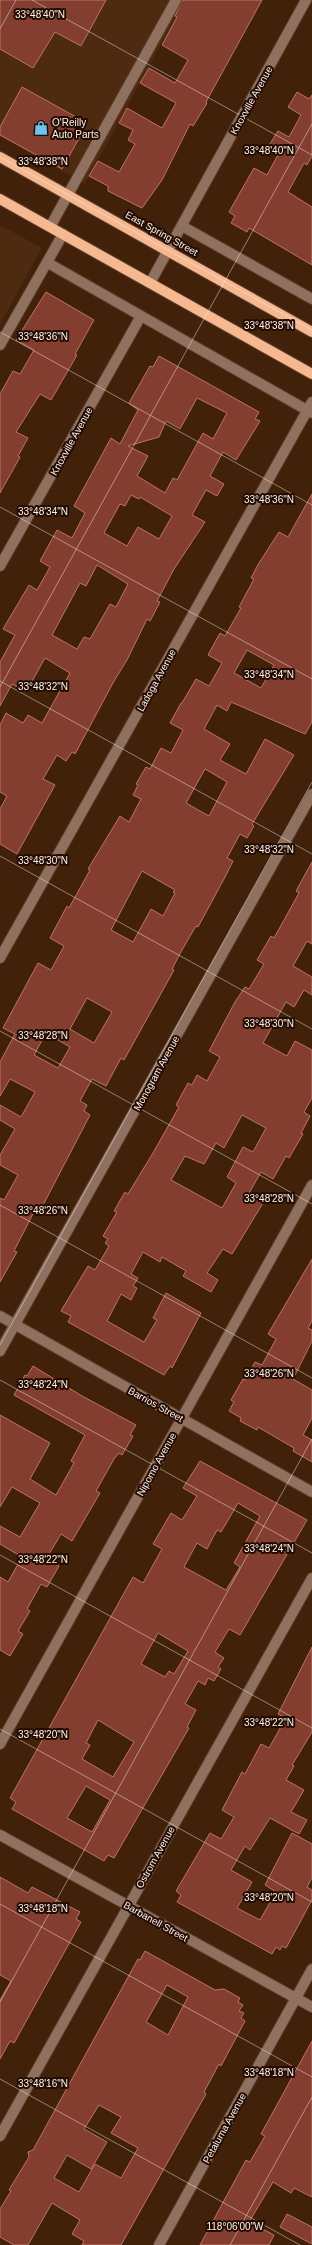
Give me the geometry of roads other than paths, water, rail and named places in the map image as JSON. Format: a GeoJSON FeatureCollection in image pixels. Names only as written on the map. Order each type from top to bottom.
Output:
{"type":"FeatureCollection","features":[{"type":"Feature","properties":{"kind":"main road","name":"East Spring Street"},"geometry":{"type":"LineString","coordinates":[[0,157],[312,332]]}},
{"type":"Feature","properties":{"kind":"main road"},"geometry":{"type":"LineString","coordinates":[[0,200],[312,374]]}},
{"type":"Feature","properties":{"kind":"street"},"geometry":{"type":"LineString","coordinates":[[50,227],[176,0]]}},
{"type":"Feature","properties":{"kind":"street","name":"Knoxville Avenue"},"geometry":{"type":"LineString","coordinates":[[150,283],[306,0]]}},
{"type":"Feature","properties":{"kind":"street","name":"East Spring Street"},"geometry":{"type":"LineString","coordinates":[[182,226],[312,299]]}},
{"type":"Feature","properties":{"kind":"street"},"geometry":{"type":"LineString","coordinates":[[0,345],[48,263],[63,234]]}},
{"type":"Feature","properties":{"kind":"street"},"geometry":{"type":"LineString","coordinates":[[48,263],[141,316],[310,408]]}},
{"type":"Feature","properties":{"kind":"street","name":"Knoxville Avenue"},"geometry":{"type":"LineString","coordinates":[[0,566],[141,316]]}},
{"type":"Feature","properties":{"kind":"street","name":"Ladoga Avenue"},"geometry":{"type":"LineString","coordinates":[[0,958],[310,408]]}},
{"type":"Feature","properties":{"kind":"street","name":"Monogram Avenue"},"geometry":{"type":"LineString","coordinates":[[0,1351],[312,794]]}},
{"type":"Feature","properties":{"kind":"street","name":"Nipomo Avenue"},"geometry":{"type":"LineString","coordinates":[[0,1744],[312,1185]]}},
{"type":"Feature","properties":{"kind":"street","name":"Barrios Street"},"geometry":{"type":"LineString","coordinates":[[0,1316],[312,1492]]}},
{"type":"Feature","properties":{"kind":"street","name":"Ostrom Avenue"},"geometry":{"type":"LineString","coordinates":[[0,2136],[312,1578]]}},
{"type":"Feature","properties":{"kind":"street","name":"Barbanell Street"},"geometry":{"type":"LineString","coordinates":[[0,1835],[312,2007]]}},
{"type":"Feature","properties":{"kind":"street","name":"Petaluma Avenue"},"geometry":{"type":"LineString","coordinates":[[159,2245],[312,1969]]}},
{"type":"Feature","properties":{"kind":"place","name":"O'Reilly Auto Parts"},"geometry":{"type":"Point","coordinates":[41,128]}}]}
